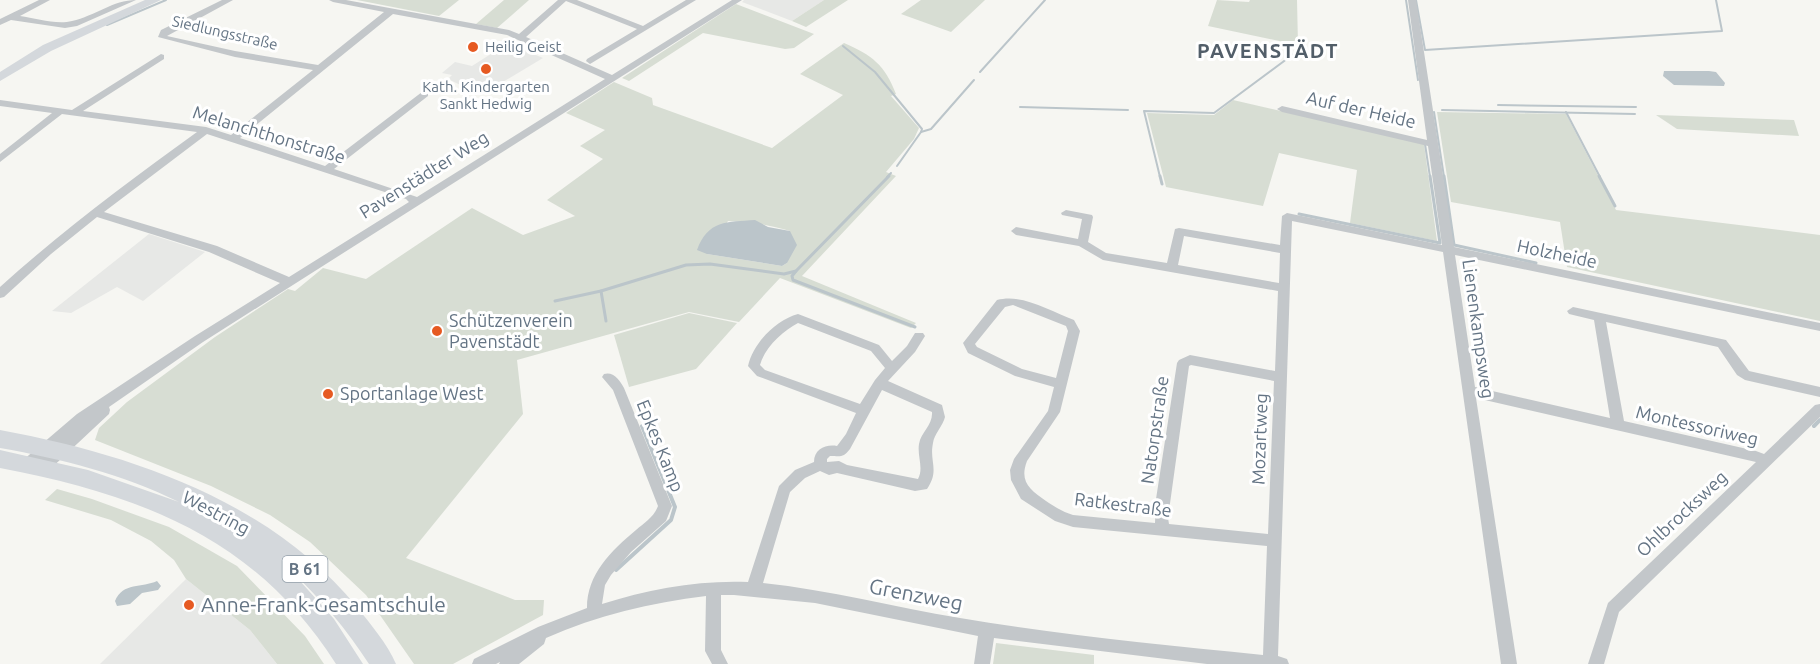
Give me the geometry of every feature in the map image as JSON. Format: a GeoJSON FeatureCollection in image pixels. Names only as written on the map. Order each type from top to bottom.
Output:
{"type":"FeatureCollection","features":[{"type":"Feature","properties":{"kind":"main road"},"geometry":{"type":"LineString","coordinates":[[0,77],[6,68],[83,30],[155,0]]}},
{"type":"Feature","properties":{"kind":"main road","name":"Westring"},"geometry":{"type":"LineString","coordinates":[[0,439],[103,485],[156,503],[228,537],[283,580],[321,624],[350,664]]}},
{"type":"Feature","properties":{"kind":"main road","name":"Westring"},"geometry":{"type":"LineString","coordinates":[[0,459],[43,458],[120,469],[172,489],[237,522],[265,540],[318,581],[366,637],[383,664]]}},
{"type":"Feature","properties":{"kind":"street"},"geometry":{"type":"LineString","coordinates":[[0,22],[46,0]]}},
{"type":"Feature","properties":{"kind":"street"},"geometry":{"type":"LineString","coordinates":[[10,17],[64,25],[77,23],[132,0]]}},
{"type":"Feature","properties":{"kind":"street","name":"Siedlungsstraße"},"geometry":{"type":"LineString","coordinates":[[229,0],[164,32],[162,37],[235,54],[319,68]]}},
{"type":"Feature","properties":{"kind":"street"},"geometry":{"type":"LineString","coordinates":[[333,0],[509,33],[612,79]]}},
{"type":"Feature","properties":{"kind":"street"},"geometry":{"type":"LineString","coordinates":[[520,38],[563,0]]}},
{"type":"Feature","properties":{"kind":"street"},"geometry":{"type":"LineString","coordinates":[[570,0],[643,29]]}},
{"type":"Feature","properties":{"kind":"street"},"geometry":{"type":"LineString","coordinates":[[590,62],[692,0]]}},
{"type":"Feature","properties":{"kind":"street","name":"Pavenstädter Weg"},"geometry":{"type":"LineString","coordinates":[[43,458],[132,385],[199,339],[738,0]]}},
{"type":"Feature","properties":{"kind":"street","name":"Lienenkampsweg"},"geometry":{"type":"LineString","coordinates":[[1412,0],[1509,664]]}},
{"type":"Feature","properties":{"kind":"street"},"geometry":{"type":"LineString","coordinates":[[234,138],[391,11]]}},
{"type":"Feature","properties":{"kind":"street"},"geometry":{"type":"LineString","coordinates":[[76,111],[161,57]]}},
{"type":"Feature","properties":{"kind":"street"},"geometry":{"type":"LineString","coordinates":[[326,170],[425,94]]}},
{"type":"Feature","properties":{"kind":"street","name":"Melanchthonstraße"},"geometry":{"type":"LineString","coordinates":[[0,103],[76,111],[206,130],[416,202]]}},
{"type":"Feature","properties":{"kind":"street","name":"Auf der Heide"},"geometry":{"type":"LineString","coordinates":[[1282,109],[1432,144]]}},
{"type":"Feature","properties":{"kind":"street"},"geometry":{"type":"LineString","coordinates":[[0,159],[61,110]]}},
{"type":"Feature","properties":{"kind":"street"},"geometry":{"type":"LineString","coordinates":[[0,294],[26,268],[206,130]]}},
{"type":"Feature","properties":{"kind":"street"},"geometry":{"type":"LineString","coordinates":[[96,213],[213,249],[289,282]]}},
{"type":"Feature","properties":{"kind":"street"},"geometry":{"type":"LineString","coordinates":[[1066,213],[1088,217],[1082,243]]}},
{"type":"Feature","properties":{"kind":"street","name":"Holzheide"},"geometry":{"type":"LineString","coordinates":[[1287,216],[1820,327]]}},
{"type":"Feature","properties":{"kind":"street","name":"Mozartweg"},"geometry":{"type":"LineString","coordinates":[[1275,663],[1275,541],[1287,216]]}},
{"type":"Feature","properties":{"kind":"street"},"geometry":{"type":"LineString","coordinates":[[1016,231],[1082,243],[1103,256],[1284,288]]}},
{"type":"Feature","properties":{"kind":"street"},"geometry":{"type":"LineString","coordinates":[[1172,268],[1179,232],[1286,250]]}},
{"type":"Feature","properties":{"kind":"street","name":"Ratkestraße"},"geometry":{"type":"LineString","coordinates":[[1060,384],[1019,373],[972,350],[969,343],[971,337],[987,322],[1001,303],[1007,301],[1014,301],[1070,323],[1074,331],[1054,412],[1021,459],[1017,470],[1018,480],[1026,495],[1060,517],[1073,521],[1275,541]]}},
{"type":"Feature","properties":{"kind":"street"},"geometry":{"type":"LineString","coordinates":[[1573,311],[1722,343],[1732,351],[1737,368],[1745,375],[1820,393]]}},
{"type":"Feature","properties":{"kind":"street","name":"Montessoriweg"},"geometry":{"type":"LineString","coordinates":[[1599,317],[1618,426]]}},
{"type":"Feature","properties":{"kind":"street"},"geometry":{"type":"LineString","coordinates":[[862,410],[755,370],[755,356],[788,321],[798,318],[875,348],[887,364],[893,367]]}},
{"type":"Feature","properties":{"kind":"street"},"geometry":{"type":"LineString","coordinates":[[840,452],[848,444],[862,410],[879,383],[893,367],[907,357],[919,336]]}},
{"type":"Feature","properties":{"kind":"street","name":"Natorpstraße"},"geometry":{"type":"LineString","coordinates":[[1163,530],[1161,518],[1170,444],[1176,427],[1183,363],[1190,360],[1281,377]]}},
{"type":"Feature","properties":{"kind":"street","name":"Epkes Kamp"},"geometry":{"type":"LineString","coordinates":[[594,613],[596,587],[604,569],[661,516],[665,506],[618,388],[608,377]]}},
{"type":"Feature","properties":{"kind":"street"},"geometry":{"type":"LineString","coordinates":[[839,467],[843,470],[915,485],[922,485],[927,478],[925,442],[940,419],[940,414],[937,409],[879,383]]}},
{"type":"Feature","properties":{"kind":"street","name":"Montessoriweg"},"geometry":{"type":"LineString","coordinates":[[1469,391],[1756,456],[1766,462]]}},
{"type":"Feature","properties":{"kind":"street","name":"Ohlbrocksweg"},"geometry":{"type":"LineString","coordinates":[[1596,664],[1613,608],[1820,409]]}},
{"type":"Feature","properties":{"kind":"street"},"geometry":{"type":"LineString","coordinates":[[754,588],[784,490],[789,482],[800,474],[821,465],[829,469],[839,467],[843,462],[843,456],[832,449],[824,452],[820,458],[821,465]]}},
{"type":"Feature","properties":{"kind":"street","name":"Grenzweg"},"geometry":{"type":"LineString","coordinates":[[480,664],[548,630],[594,613],[677,594],[714,589],[754,588],[814,596],[987,630],[1275,663]]}},
{"type":"Feature","properties":{"kind":"street"},"geometry":{"type":"LineString","coordinates":[[714,589],[713,651],[720,664]]}},
{"type":"Feature","properties":{"kind":"street","name":"Grenzweg"},"geometry":{"type":"LineString","coordinates":[[507,664],[548,630]]}},
{"type":"Feature","properties":{"kind":"street"},"geometry":{"type":"LineString","coordinates":[[982,664],[987,630]]}},
{"type":"Feature","properties":{"kind":"shaded area"},"geometry":{"type":"Polygon","coordinates":[[[357,0],[459,0],[439,16],[357,0]]]}},
{"type":"Feature","properties":{"kind":"shaded area"},"geometry":{"type":"Polygon","coordinates":[[[504,0],[529,0],[497,28],[476,24],[504,0]]]}},
{"type":"Feature","properties":{"kind":"shaded area"},"geometry":{"type":"Polygon","coordinates":[[[744,0],[824,0],[792,21],[742,2],[744,0]]]}},
{"type":"Feature","properties":{"kind":"shaded area"},"geometry":{"type":"Polygon","coordinates":[[[824,0],[848,0],[806,27],[792,21],[824,0]]]}},
{"type":"Feature","properties":{"kind":"shaded area"},"geometry":{"type":"Polygon","coordinates":[[[921,0],[985,0],[951,32],[901,14],[921,0]]]}},
{"type":"Feature","properties":{"kind":"shaded area"},"geometry":{"type":"Polygon","coordinates":[[[1217,0],[1249,2],[1250,0],[1297,0],[1298,45],[1208,26],[1217,0]]]}},
{"type":"Feature","properties":{"kind":"shaded area"},"geometry":{"type":"Polygon","coordinates":[[[736,4],[814,34],[794,48],[785,49],[703,33],[629,81],[622,78],[736,4]]]}},
{"type":"Feature","properties":{"kind":"shaded area","name":"Kath. Kindergarten Sankt Hedwig"},"geometry":{"type":"Polygon","coordinates":[[[508,43],[543,58],[481,95],[448,79],[452,75],[442,73],[455,62],[472,66],[508,43]]]}},
{"type":"Feature","properties":{"kind":"shaded area"},"geometry":{"type":"Polygon","coordinates":[[[844,43],[854,47],[882,68],[896,94],[891,96],[919,128],[914,139],[886,172],[896,176],[802,276],[916,323],[911,328],[780,278],[739,322],[689,312],[517,360],[523,414],[406,558],[515,600],[544,600],[543,615],[453,664],[414,664],[366,595],[310,542],[270,515],[211,486],[95,440],[99,428],[127,402],[215,337],[288,289],[295,291],[323,268],[366,279],[472,208],[523,235],[575,216],[547,200],[603,159],[580,146],[605,130],[566,113],[614,82],[652,98],[653,105],[772,148],[843,95],[800,74],[844,43]],[[728,221],[707,254],[782,266],[787,263],[790,231],[728,221]]]}},
{"type":"Feature","properties":{"kind":"shaded area"},"geometry":{"type":"Polygon","coordinates":[[[1664,71],[1716,72],[1725,83],[1724,86],[1674,85],[1663,76],[1664,71]]]}},
{"type":"Feature","properties":{"kind":"shaded area"},"geometry":{"type":"Polygon","coordinates":[[[1233,100],[1424,144],[1437,241],[1350,223],[1357,170],[1279,153],[1263,206],[1166,187],[1147,113],[1214,115],[1233,100]]]}},
{"type":"Feature","properties":{"kind":"shaded area"},"geometry":{"type":"Polygon","coordinates":[[[1437,112],[1566,114],[1616,210],[1820,235],[1820,321],[1567,267],[1560,222],[1451,202],[1437,112]]]}},
{"type":"Feature","properties":{"kind":"shaded area"},"geometry":{"type":"Polygon","coordinates":[[[1656,115],[1794,120],[1799,136],[1677,129],[1656,115]]]}},
{"type":"Feature","properties":{"kind":"shaded area"},"geometry":{"type":"Polygon","coordinates":[[[755,220],[768,227],[790,231],[797,245],[787,263],[782,266],[707,254],[697,250],[707,233],[720,224],[755,220]]]}},
{"type":"Feature","properties":{"kind":"shaded area"},"geometry":{"type":"Polygon","coordinates":[[[149,234],[205,252],[143,301],[117,287],[71,313],[52,311],[149,234]]]}},
{"type":"Feature","properties":{"kind":"shaded area"},"geometry":{"type":"Polygon","coordinates":[[[689,313],[737,323],[696,369],[629,387],[614,335],[689,313]]]}},
{"type":"Feature","properties":{"kind":"shaded area"},"geometry":{"type":"Polygon","coordinates":[[[57,489],[169,527],[237,566],[305,636],[324,664],[277,664],[250,630],[186,579],[174,560],[151,541],[111,520],[45,500],[57,489]]]}},
{"type":"Feature","properties":{"kind":"shaded area","name":"Anne-Frank-Gesamtschule"},"geometry":{"type":"Polygon","coordinates":[[[186,579],[250,630],[277,664],[100,664],[186,579]]]}},
{"type":"Feature","properties":{"kind":"shaded area"},"geometry":{"type":"Polygon","coordinates":[[[157,581],[161,586],[158,590],[142,593],[130,604],[117,606],[115,601],[123,591],[157,581]]]}},
{"type":"Feature","properties":{"kind":"shaded area"},"geometry":{"type":"Polygon","coordinates":[[[996,643],[1094,655],[1094,664],[993,664],[996,643]]]}},
{"type":"Feature","properties":{"kind":"waterway"},"geometry":{"type":"LineString","coordinates":[[107,25],[166,0]]}},
{"type":"Feature","properties":{"kind":"waterway"},"geometry":{"type":"LineString","coordinates":[[980,72],[1045,0]]}},
{"type":"Feature","properties":{"kind":"waterway"},"geometry":{"type":"LineString","coordinates":[[1406,0],[1418,80]]}},
{"type":"Feature","properties":{"kind":"waterway"},"geometry":{"type":"LineString","coordinates":[[1416,0],[1425,50],[1722,31],[1716,0]]}},
{"type":"Feature","properties":{"kind":"waterway"},"geometry":{"type":"LineString","coordinates":[[843,46],[875,72],[922,129],[921,132]]}},
{"type":"Feature","properties":{"kind":"waterway"},"geometry":{"type":"LineString","coordinates":[[1160,177],[1144,111],[1214,113],[1303,47]]}},
{"type":"Feature","properties":{"kind":"waterway"},"geometry":{"type":"LineString","coordinates":[[921,132],[931,129],[974,80]]}},
{"type":"Feature","properties":{"kind":"waterway"},"geometry":{"type":"LineString","coordinates":[[1498,105],[1636,107]]}},
{"type":"Feature","properties":{"kind":"waterway"},"geometry":{"type":"LineString","coordinates":[[1020,107],[1128,110]]}},
{"type":"Feature","properties":{"kind":"waterway"},"geometry":{"type":"LineString","coordinates":[[1442,110],[1566,113]]}},
{"type":"Feature","properties":{"kind":"waterway"},"geometry":{"type":"LineString","coordinates":[[1434,112],[1444,177]]}},
{"type":"Feature","properties":{"kind":"waterway"},"geometry":{"type":"LineString","coordinates":[[1566,113],[1635,114]]}},
{"type":"Feature","properties":{"kind":"waterway"},"geometry":{"type":"LineString","coordinates":[[1566,113],[1600,177]]}},
{"type":"Feature","properties":{"kind":"waterway"},"geometry":{"type":"LineString","coordinates":[[897,166],[921,132]]}},
{"type":"Feature","properties":{"kind":"waterway"},"geometry":{"type":"LineString","coordinates":[[1425,144],[1430,177]]}},
{"type":"Feature","properties":{"kind":"waterway"},"geometry":{"type":"LineString","coordinates":[[887,177],[891,173]]}},
{"type":"Feature","properties":{"kind":"waterway"},"geometry":{"type":"LineString","coordinates":[[796,271],[889,176]]}},
{"type":"Feature","properties":{"kind":"waterway"},"geometry":{"type":"LineString","coordinates":[[1160,176],[1162,184]]}},
{"type":"Feature","properties":{"kind":"waterway"},"geometry":{"type":"LineString","coordinates":[[1299,214],[1440,243],[1430,176]]}},
{"type":"Feature","properties":{"kind":"waterway"},"geometry":{"type":"LineString","coordinates":[[1444,176],[1454,245],[1536,263]]}},
{"type":"Feature","properties":{"kind":"waterway"},"geometry":{"type":"LineString","coordinates":[[1599,176],[1615,206]]}},
{"type":"Feature","properties":{"kind":"waterway"},"geometry":{"type":"LineString","coordinates":[[601,291],[686,265],[710,264],[784,274],[796,271]]}},
{"type":"Feature","properties":{"kind":"waterway"},"geometry":{"type":"LineString","coordinates":[[796,271],[792,276],[793,280],[915,327]]}},
{"type":"Feature","properties":{"kind":"waterway"},"geometry":{"type":"LineString","coordinates":[[555,301],[601,291]]}},
{"type":"Feature","properties":{"kind":"waterway"},"geometry":{"type":"LineString","coordinates":[[601,291],[606,321]]}},
{"type":"Feature","properties":{"kind":"waterway"},"geometry":{"type":"LineString","coordinates":[[1814,426],[1820,420]]}},
{"type":"Feature","properties":{"kind":"waterway"},"geometry":{"type":"LineString","coordinates":[[616,570],[671,520],[675,507],[642,426]]}},
{"type":"Feature","properties":{"kind":"place","name":"Heilig Geist"},"geometry":{"type":"Point","coordinates":[473,47]}},
{"type":"Feature","properties":{"kind":"place","name":"Kath. Kindergarten Sankt Hedwig"},"geometry":{"type":"Point","coordinates":[486,69]}},
{"type":"Feature","properties":{"kind":"place","name":"Schützenverein Pavenstädt"},"geometry":{"type":"Point","coordinates":[437,331]}},
{"type":"Feature","properties":{"kind":"place","name":"Sportanlage West"},"geometry":{"type":"Point","coordinates":[328,394]}},
{"type":"Feature","properties":{"kind":"place","name":"Anne-Frank-Gesamtschule"},"geometry":{"type":"Point","coordinates":[189,605]}},
{"type":"Feature","properties":{"kind":"district","name":"PAVENSTÄDT"},"geometry":{"type":"Point","coordinates":[1268,51]}}]}
